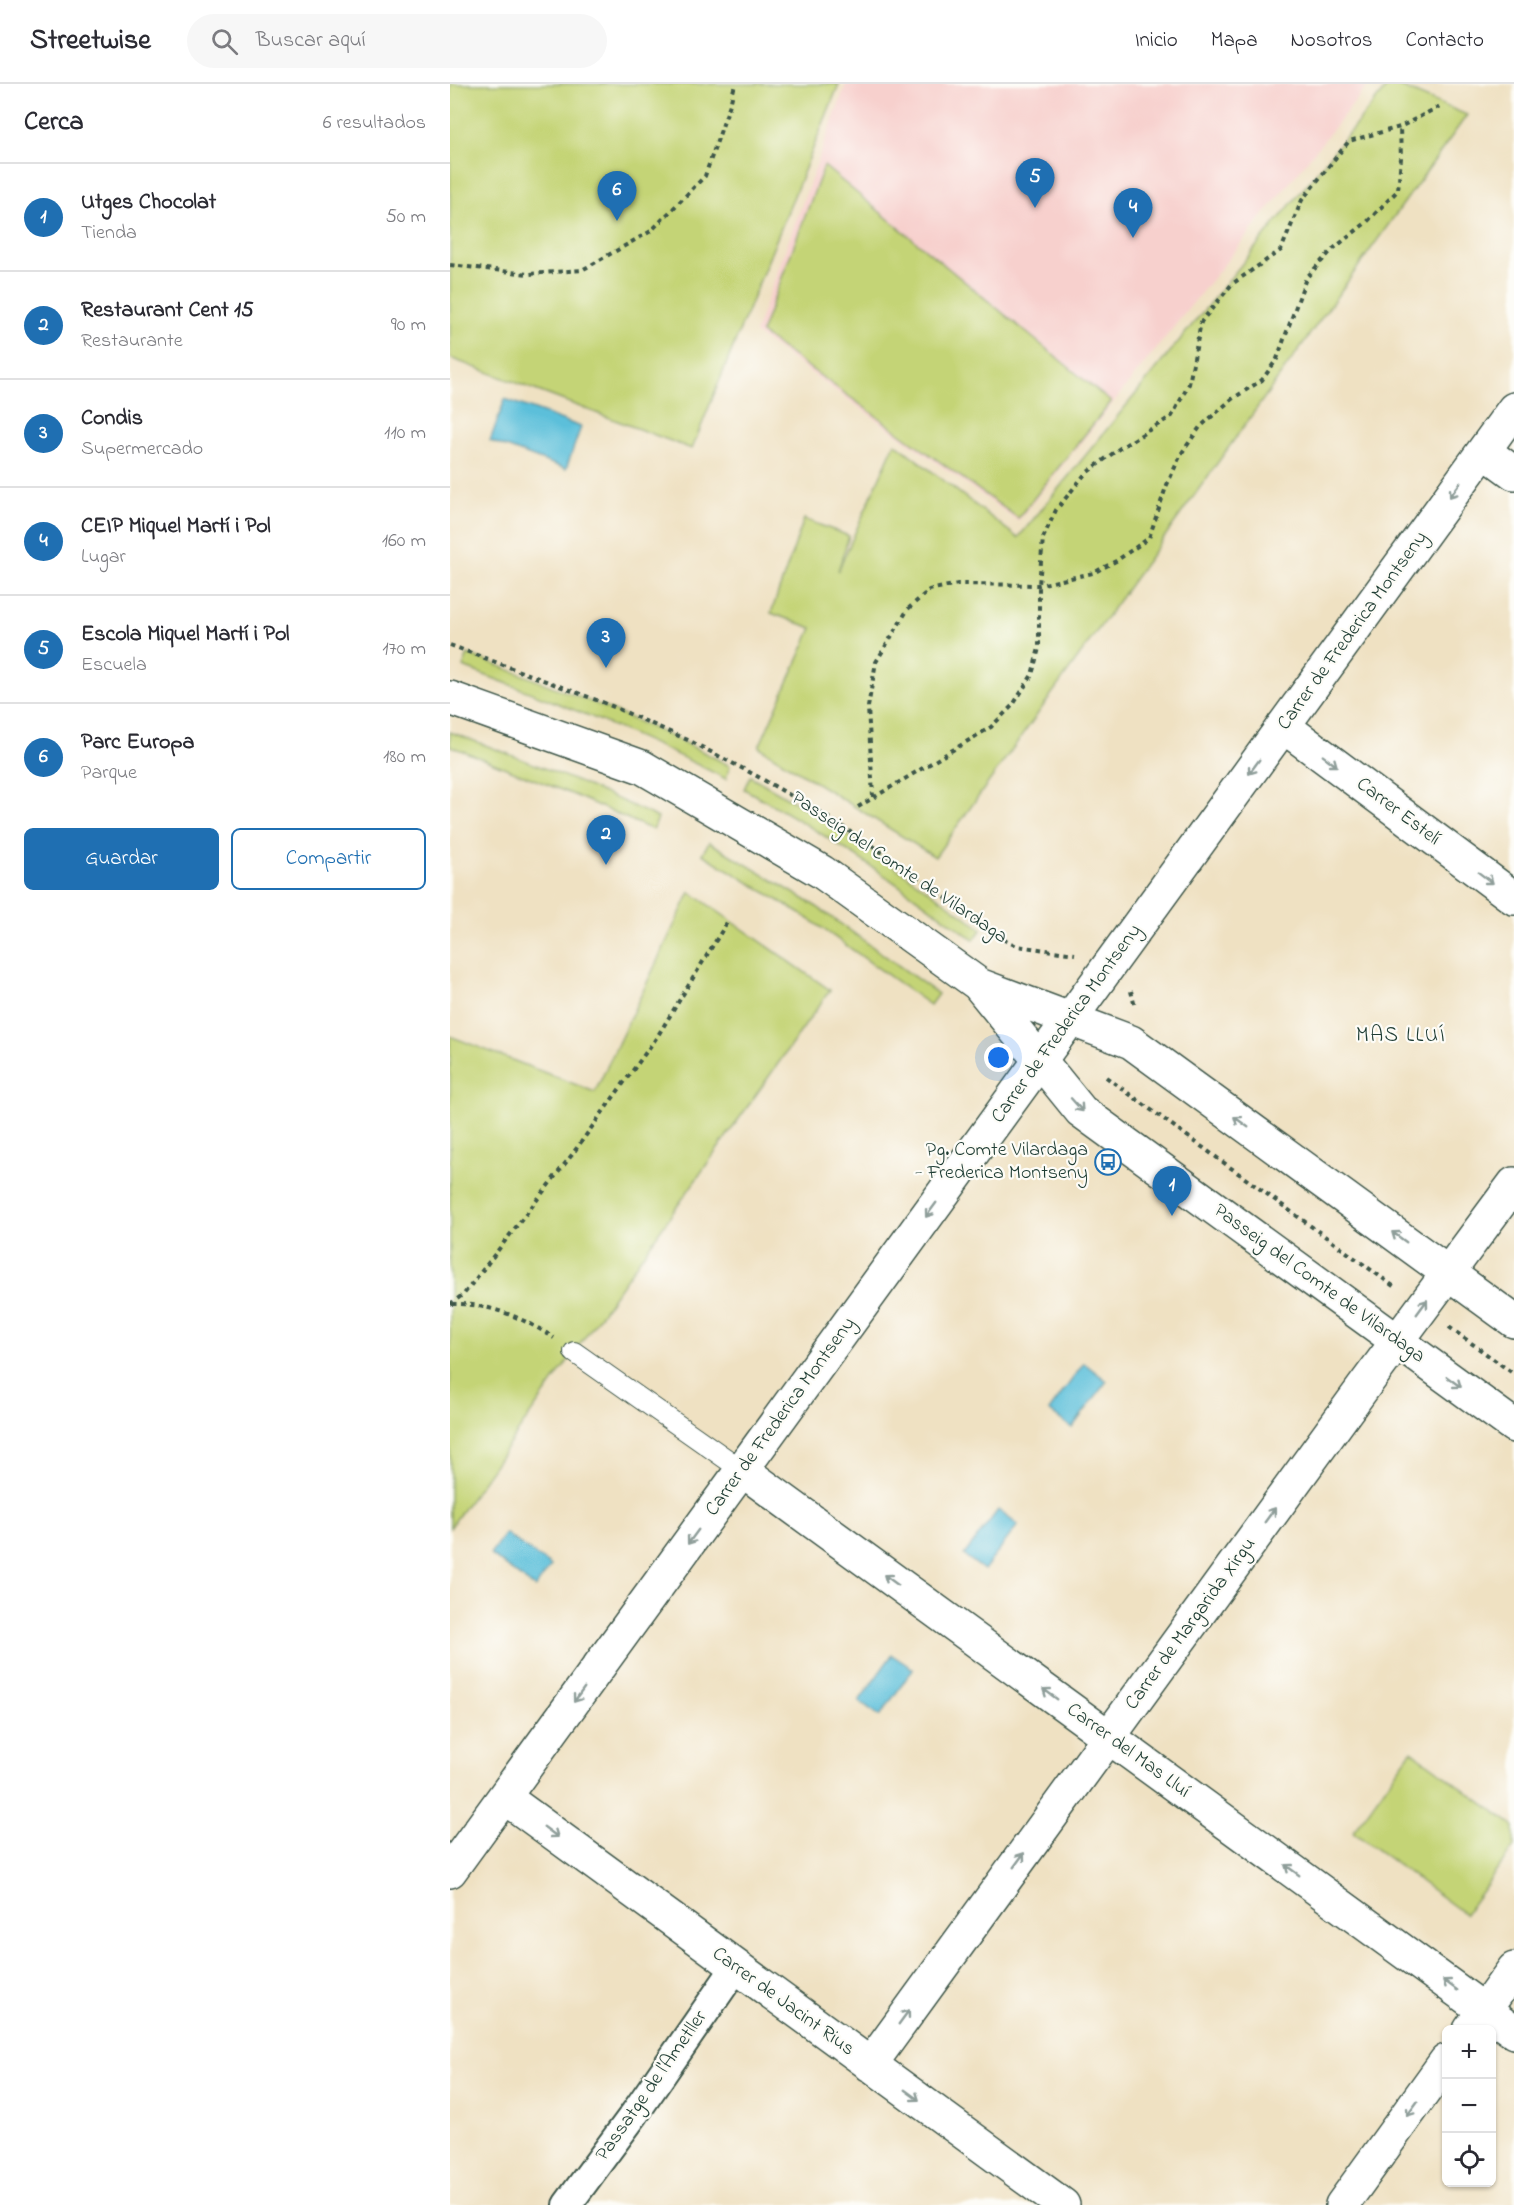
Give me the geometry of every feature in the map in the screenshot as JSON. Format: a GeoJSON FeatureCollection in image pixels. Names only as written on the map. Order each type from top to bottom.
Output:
{"type":"FeatureCollection","features":[{"type":"Feature","properties":{"kind":"street","name":"Carrer de Frederica Montseny"},"geometry":{"type":"LineString","coordinates":[[450,1871],[1514,409]]}},
{"type":"Feature","properties":{"kind":"street"},"geometry":{"type":"LineString","coordinates":[[1484,450],[1514,473]]}},
{"type":"Feature","properties":{"kind":"street","name":"Passeig del Comte de Vilardaga"},"geometry":{"type":"LineString","coordinates":[[450,698],[642,767],[822,872],[978,984],[1131,1042],[1514,1321]]}},
{"type":"Feature","properties":{"kind":"street","name":"Carrer Estelí"},"geometry":{"type":"LineString","coordinates":[[1283,726],[1514,898]]}},
{"type":"Feature","properties":{"kind":"street","name":"Passeig del Comte de Vilardaga"},"geometry":{"type":"LineString","coordinates":[[978,984],[1081,1111],[1514,1426]]}},
{"type":"Feature","properties":{"kind":"street","name":"Carrer de Margarida Xirgu"},"geometry":{"type":"LineString","coordinates":[[870,2065],[1514,1184]]}},
{"type":"Feature","properties":{"kind":"street","name":"Carrer del Mas Lluí"},"geometry":{"type":"LineString","coordinates":[[742,1470],[1109,1736],[1477,2020],[1514,2032]]}},
{"type":"Feature","properties":{"kind":"street","name":"Carrer de Jacint Rius"},"geometry":{"type":"LineString","coordinates":[[504,1797],[1063,2205]]}},
{"type":"Feature","properties":{"kind":"street","name":"Passatge de l'Ametller"},"geometry":{"type":"LineString","coordinates":[[567,2205],[635,2114],[736,1967]]}},
{"type":"Feature","properties":{"kind":"street"},"geometry":{"type":"LineString","coordinates":[[1477,2020],[1514,1969]]}},
{"type":"Feature","properties":{"kind":"street"},"geometry":{"type":"LineString","coordinates":[[1342,2205],[1442,2067]]}},
{"type":"Feature","properties":{"kind":"lane"},"geometry":{"type":"LineString","coordinates":[[574,1353],[742,1470]]}},
{"type":"Feature","properties":{"kind":"path"},"geometry":{"type":"LineString","coordinates":[[450,265],[529,274],[582,270],[651,231],[705,176],[735,84]]}},
{"type":"Feature","properties":{"kind":"path"},"geometry":{"type":"LineString","coordinates":[[858,807],[991,727],[1013,705],[1032,675],[1039,648],[1039,585],[1043,538],[1056,510],[1084,474],[1120,448],[1172,416],[1189,384],[1201,322],[1232,284],[1281,250],[1302,200],[1349,141],[1400,127],[1442,105]]}},
{"type":"Feature","properties":{"kind":"path"},"geometry":{"type":"LineString","coordinates":[[873,798],[868,707],[876,662],[908,609],[929,590],[958,584],[1039,585],[1093,573],[1116,561],[1149,538],[1166,487],[1181,454],[1200,427],[1232,399],[1262,380],[1277,359],[1306,278],[1333,249],[1367,222],[1398,190],[1401,158],[1400,127]]}},
{"type":"Feature","properties":{"kind":"path","name":"Passeig del Comte de Vilardaga"},"geometry":{"type":"LineString","coordinates":[[450,645],[607,704],[690,741],[755,775],[818,811],[889,857],[1005,941],[1017,946],[1083,957]]}},
{"type":"Feature","properties":{"kind":"path"},"geometry":{"type":"LineString","coordinates":[[450,1304],[464,1294],[571,1156],[657,1037],[729,919]]}},
{"type":"Feature","properties":{"kind":"path"},"geometry":{"type":"LineString","coordinates":[[1125,985],[1134,998],[1136,1004],[1134,1011]]}},
{"type":"Feature","properties":{"kind":"path"},"geometry":{"type":"LineString","coordinates":[[1101,1084],[1110,1070]]}},
{"type":"Feature","properties":{"kind":"path"},"geometry":{"type":"LineString","coordinates":[[1106,1077],[1403,1293]]}},
{"type":"Feature","properties":{"kind":"path","name":"Passeig del Comte de Vilardaga"},"geometry":{"type":"LineString","coordinates":[[1381,1287],[1391,1274]]}},
{"type":"Feature","properties":{"kind":"path"},"geometry":{"type":"LineString","coordinates":[[450,1304],[469,1303],[507,1312],[547,1334],[574,1353]]}},
{"type":"Feature","properties":{"kind":"path"},"geometry":{"type":"LineString","coordinates":[[1444,1323],[1514,1374]]}},
{"type":"Feature","properties":{"kind":"path"},"geometry":{"type":"LineString","coordinates":[[1461,1346],[1471,1333]]}},
{"type":"Feature","properties":{"kind":"shaded area"},"geometry":{"type":"Polygon","coordinates":[[[846,84],[1369,84],[1018,521],[755,333],[846,84]]]}},
{"type":"Feature","properties":{"kind":"green space"},"geometry":{"type":"Polygon","coordinates":[[[450,84],[839,84],[692,449],[450,358],[450,84]]]}},
{"type":"Feature","properties":{"kind":"green space"},"geometry":{"type":"Polygon","coordinates":[[[1389,84],[1394,84],[1467,115],[935,857],[759,747],[812,628],[771,613],[804,519],[849,536],[838,571],[895,443],[1018,538],[1389,84]]]}},
{"type":"Feature","properties":{"kind":"green space"},"geometry":{"type":"Polygon","coordinates":[[[824,166],[1111,402],[1018,518],[761,333],[824,166]]]}},
{"type":"Feature","properties":{"kind":"green space"},"geometry":{"type":"Polygon","coordinates":[[[468,654],[666,734],[730,766],[726,779],[596,719],[463,667],[468,654]]]}},
{"type":"Feature","properties":{"kind":"green space"},"geometry":{"type":"Polygon","coordinates":[[[450,732],[555,772],[658,818],[653,830],[574,795],[450,746],[450,732]]]}},
{"type":"Feature","properties":{"kind":"green space"},"geometry":{"type":"Polygon","coordinates":[[[750,776],[810,811],[868,849],[982,929],[974,940],[862,860],[804,823],[744,789],[750,776]]]}},
{"type":"Feature","properties":{"kind":"green space"},"geometry":{"type":"Polygon","coordinates":[[[709,842],[817,907],[938,994],[930,1005],[809,919],[702,854],[709,842]]]}},
{"type":"Feature","properties":{"kind":"green space"},"geometry":{"type":"Polygon","coordinates":[[[690,892],[830,990],[450,1528],[450,1036],[595,1092],[690,892]]]}},
{"type":"Feature","properties":{"kind":"green space"},"geometry":{"type":"Polygon","coordinates":[[[1411,1751],[1514,1826],[1514,1847],[1465,1914],[1353,1832],[1411,1751]]]}},
{"type":"Feature","properties":{"kind":"water"},"geometry":{"type":"Polygon","coordinates":[[[505,399],[581,427],[566,469],[490,441],[505,399]]]}},
{"type":"Feature","properties":{"kind":"water"},"geometry":{"type":"Polygon","coordinates":[[[1084,1363],[1107,1381],[1072,1428],[1049,1411],[1084,1363]]]}},
{"type":"Feature","properties":{"kind":"water"},"geometry":{"type":"Polygon","coordinates":[[[998,1510],[1018,1525],[984,1570],[964,1555],[998,1510]]]}},
{"type":"Feature","properties":{"kind":"water"},"geometry":{"type":"Polygon","coordinates":[[[505,1533],[551,1566],[535,1588],[490,1554],[505,1533]]]}},
{"type":"Feature","properties":{"kind":"water"},"geometry":{"type":"Polygon","coordinates":[[[892,1655],[913,1669],[880,1716],[859,1701],[892,1655]]]}},
{"type":"Feature","properties":{"kind":"place","name":"Escola Miquel Martí i Pol"},"geometry":{"type":"Point","coordinates":[1035,208]}},
{"type":"Feature","properties":{"kind":"place","name":"Parc Europa"},"geometry":{"type":"Point","coordinates":[617,221]}},
{"type":"Feature","properties":{"kind":"place","name":"CEIP Miquel Martí i Pol"},"geometry":{"type":"Point","coordinates":[1133,238]}},
{"type":"Feature","properties":{"kind":"place","name":"Condis"},"geometry":{"type":"Point","coordinates":[606,668]}},
{"type":"Feature","properties":{"kind":"place","name":"Restaurant Cent 15"},"geometry":{"type":"Point","coordinates":[606,865]}},
{"type":"Feature","properties":{"kind":"place","name":"Pg. Comte Vilardaga - Frederica Montseny"},"geometry":{"type":"Point","coordinates":[1108,1162]}},
{"type":"Feature","properties":{"kind":"place","name":"Utges Chocolat"},"geometry":{"type":"Point","coordinates":[1172,1216]}},
{"type":"Feature","properties":{"kind":"district","name":"MAS LLUÍ"},"geometry":{"type":"Point","coordinates":[1401,1036]}}]}
